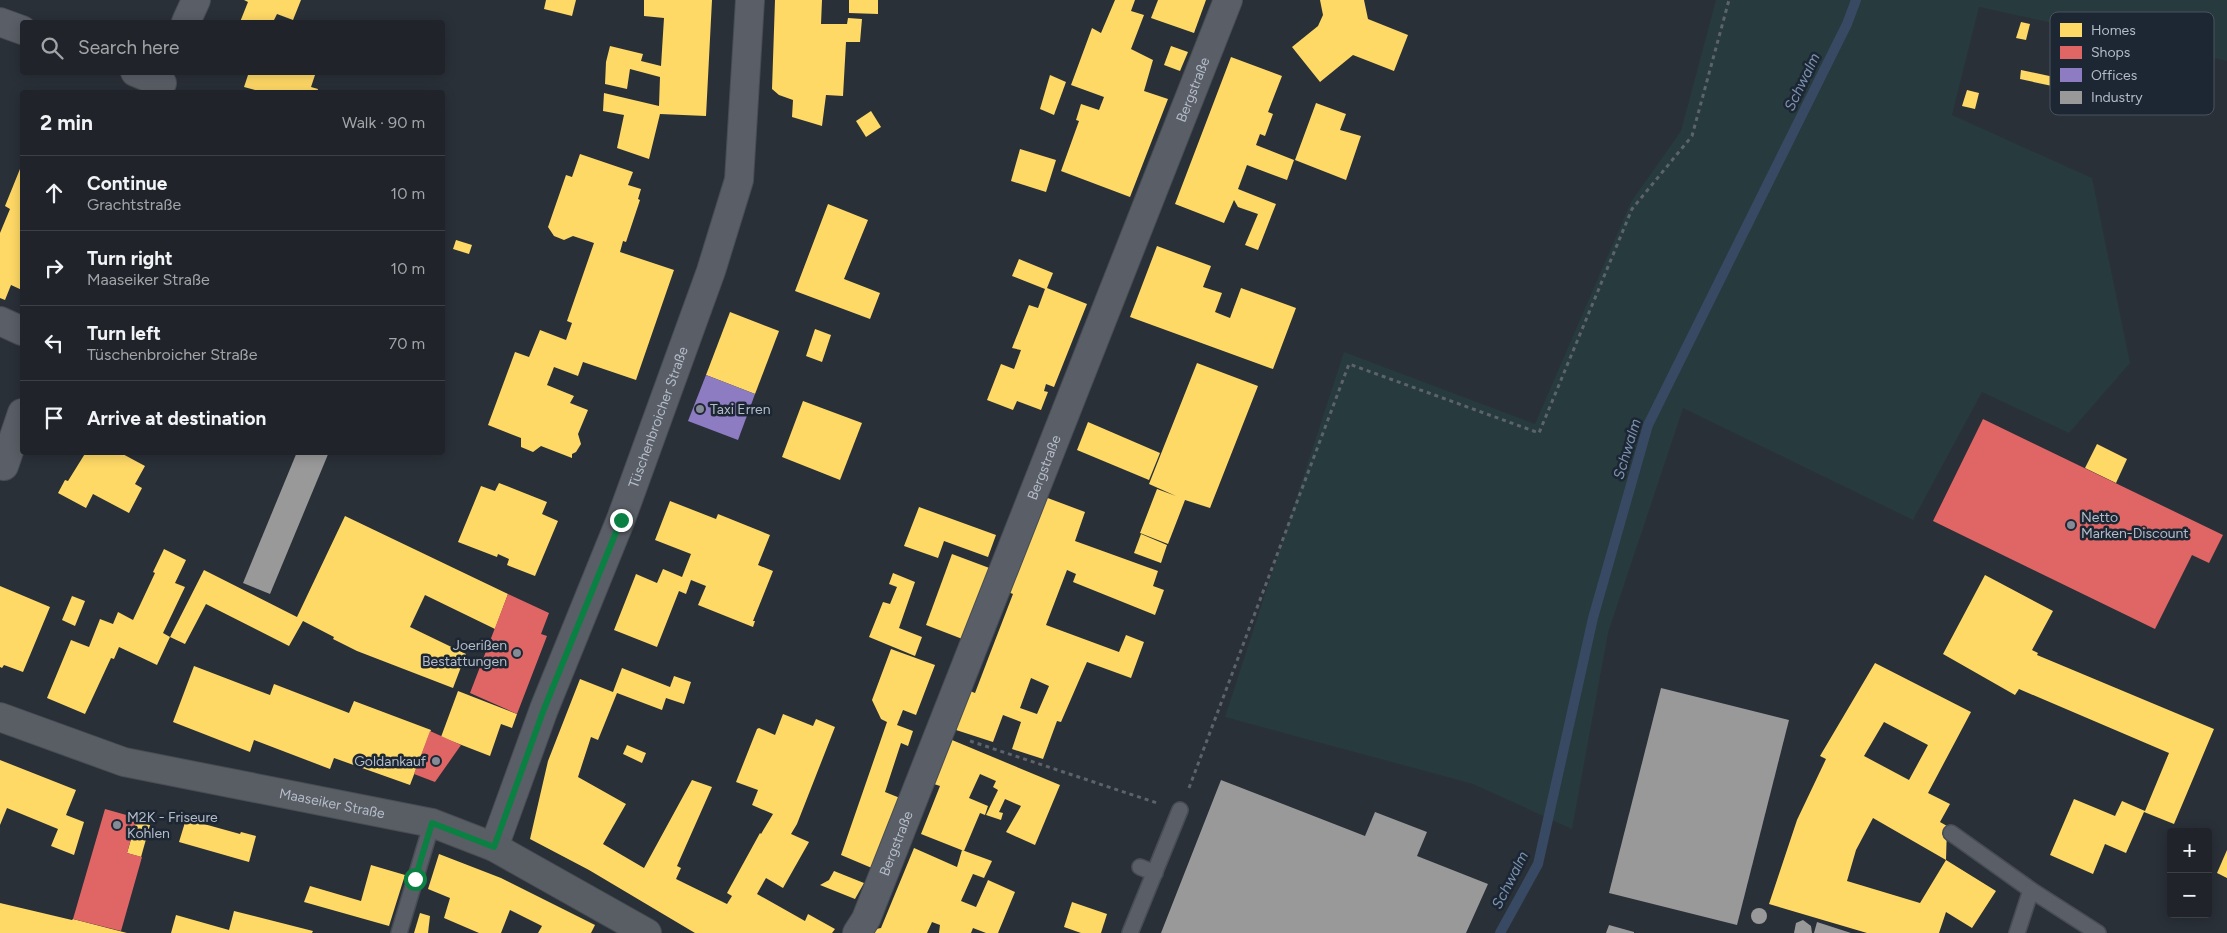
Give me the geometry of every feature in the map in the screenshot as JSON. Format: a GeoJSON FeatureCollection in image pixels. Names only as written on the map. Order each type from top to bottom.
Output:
{"type":"FeatureCollection","features":[{"type":"Feature","properties":{"kind":"street"},"geometry":{"type":"LineString","coordinates":[[187,20],[196,0]]}},
{"type":"Feature","properties":{"kind":"street","name":"Tüschenbroicher Straße"},"geometry":{"type":"LineString","coordinates":[[494,847],[544,709],[621,520],[711,270],[739,180],[750,0]]}},
{"type":"Feature","properties":{"kind":"street","name":"Bergstraße"},"geometry":{"type":"LineString","coordinates":[[857,933],[866,919],[1228,0]]}},
{"type":"Feature","properties":{"kind":"street"},"geometry":{"type":"LineString","coordinates":[[0,22],[20,29]]}},
{"type":"Feature","properties":{"kind":"street"},"geometry":{"type":"LineString","coordinates":[[142,75],[162,83]]}},
{"type":"Feature","properties":{"kind":"street"},"geometry":{"type":"LineString","coordinates":[[0,322],[20,330]]}},
{"type":"Feature","properties":{"kind":"street"},"geometry":{"type":"LineString","coordinates":[[2,470],[20,419]]}},
{"type":"Feature","properties":{"kind":"street","name":"Maaseiker Straße"},"geometry":{"type":"LineString","coordinates":[[0,717],[124,762],[432,823],[494,847],[647,933]]}},
{"type":"Feature","properties":{"kind":"lane"},"geometry":{"type":"LineString","coordinates":[[1130,933],[1180,810]]}},
{"type":"Feature","properties":{"kind":"lane"},"geometry":{"type":"LineString","coordinates":[[399,933],[432,823]]}},
{"type":"Feature","properties":{"kind":"lane"},"geometry":{"type":"LineString","coordinates":[[1951,833],[2031,890],[2098,933]]}},
{"type":"Feature","properties":{"kind":"lane"},"geometry":{"type":"LineString","coordinates":[[1140,867],[1155,873]]}},
{"type":"Feature","properties":{"kind":"lane"},"geometry":{"type":"LineString","coordinates":[[2017,933],[2031,890]]}},
{"type":"Feature","properties":{"kind":"path"},"geometry":{"type":"LineString","coordinates":[[939,731],[1180,810],[1349,364],[1539,433],[1632,209],[1692,136],[1729,0]]}},
{"type":"Feature","properties":{"kind":"green space"},"geometry":{"type":"Polygon","coordinates":[[[1716,0],[2227,0],[2227,61],[2214,58],[2214,12],[2050,12],[2050,22],[1979,7],[1952,115],[2092,178],[2130,363],[2069,433],[1982,392],[1913,520],[1683,408],[1608,633],[1572,829],[1473,784],[1225,717],[1344,352],[1535,424],[1631,202],[1681,131],[1716,0]]]}},
{"type":"Feature","properties":{"kind":"building: Homes"},"geometry":{"type":"Polygon","coordinates":[[[244,0],[301,0],[293,20],[277,14],[274,20],[241,20],[248,2],[244,0]]]}},
{"type":"Feature","properties":{"kind":"building: Homes"},"geometry":{"type":"Polygon","coordinates":[[[546,0],[576,0],[572,16],[544,9],[546,0]]]}},
{"type":"Feature","properties":{"kind":"building: Homes"},"geometry":{"type":"Polygon","coordinates":[[[644,0],[712,0],[706,116],[660,114],[649,159],[617,148],[624,115],[603,111],[604,93],[659,106],[660,77],[630,69],[627,89],[605,84],[606,62],[610,46],[643,54],[641,61],[661,66],[664,18],[644,16],[644,0]]]}},
{"type":"Feature","properties":{"kind":"building: Homes"},"geometry":{"type":"Polygon","coordinates":[[[775,0],[822,0],[821,24],[847,24],[848,18],[862,19],[860,42],[846,42],[843,96],[826,95],[822,126],[792,117],[793,100],[779,95],[772,89],[775,0]]]}},
{"type":"Feature","properties":{"kind":"building: Homes"},"geometry":{"type":"Polygon","coordinates":[[[849,0],[878,0],[878,14],[849,13],[849,0]]]}},
{"type":"Feature","properties":{"kind":"building: Homes"},"geometry":{"type":"Polygon","coordinates":[[[1115,0],[1135,0],[1131,11],[1144,15],[1131,49],[1153,60],[1144,91],[1168,99],[1130,197],[1061,171],[1079,121],[1076,120],[1081,104],[1099,110],[1104,97],[1071,85],[1092,28],[1101,33],[1115,0]]]}},
{"type":"Feature","properties":{"kind":"building: Homes"},"geometry":{"type":"Polygon","coordinates":[[[1158,0],[1206,0],[1194,33],[1151,18],[1158,0]]]}},
{"type":"Feature","properties":{"kind":"building: Homes"},"geometry":{"type":"Polygon","coordinates":[[[1320,0],[1364,0],[1368,19],[1408,35],[1394,71],[1353,55],[1320,82],[1292,47],[1318,26],[1323,15],[1320,0]]]}},
{"type":"Feature","properties":{"kind":"building: Homes"},"geometry":{"type":"Polygon","coordinates":[[[2021,22],[2030,24],[2026,40],[2016,38],[2021,22]]]}},
{"type":"Feature","properties":{"kind":"building: Homes"},"geometry":{"type":"Polygon","coordinates":[[[1171,46],[1188,52],[1180,71],[1164,65],[1171,46]]]}},
{"type":"Feature","properties":{"kind":"building: Homes"},"geometry":{"type":"Polygon","coordinates":[[[1231,57],[1282,76],[1268,112],[1273,114],[1265,136],[1260,134],[1256,145],[1294,160],[1287,180],[1247,165],[1238,189],[1276,204],[1258,250],[1245,245],[1258,214],[1238,207],[1234,200],[1224,223],[1175,204],[1231,57]]]}},
{"type":"Feature","properties":{"kind":"building: Homes"},"geometry":{"type":"Polygon","coordinates":[[[2021,70],[2050,76],[2050,86],[2020,79],[2021,70]]]}},
{"type":"Feature","properties":{"kind":"building: Homes"},"geometry":{"type":"Polygon","coordinates":[[[248,75],[315,75],[311,87],[318,89],[255,90],[244,87],[248,75]]]}},
{"type":"Feature","properties":{"kind":"building: Homes"},"geometry":{"type":"Polygon","coordinates":[[[1050,75],[1066,82],[1054,115],[1040,109],[1050,75]]]}},
{"type":"Feature","properties":{"kind":"building: Homes"},"geometry":{"type":"Polygon","coordinates":[[[1967,90],[1979,93],[1975,109],[1962,106],[1967,90]]]}},
{"type":"Feature","properties":{"kind":"building: Homes"},"geometry":{"type":"Polygon","coordinates":[[[1316,103],[1346,114],[1340,130],[1361,136],[1346,180],[1295,160],[1316,103]]]}},
{"type":"Feature","properties":{"kind":"building: Homes"},"geometry":{"type":"Polygon","coordinates":[[[871,111],[881,127],[866,137],[856,121],[871,111]]]}},
{"type":"Feature","properties":{"kind":"building: Homes"},"geometry":{"type":"Polygon","coordinates":[[[1020,149],[1056,160],[1046,192],[1011,181],[1020,149]]]}},
{"type":"Feature","properties":{"kind":"building: Homes"},"geometry":{"type":"Polygon","coordinates":[[[580,154],[633,172],[628,185],[641,189],[638,199],[640,200],[626,242],[623,241],[620,252],[674,270],[636,380],[583,362],[578,376],[554,367],[547,385],[574,396],[570,403],[588,410],[578,434],[581,444],[576,452],[572,454],[572,458],[541,446],[533,452],[521,447],[521,438],[488,425],[515,352],[529,357],[540,330],[566,340],[572,323],[567,321],[594,243],[573,236],[564,240],[554,236],[548,227],[566,175],[572,177],[580,154]]]}},
{"type":"Feature","properties":{"kind":"building: Homes"},"geometry":{"type":"Polygon","coordinates":[[[20,169],[20,289],[11,285],[5,300],[0,298],[0,233],[10,209],[5,206],[20,169]]]}},
{"type":"Feature","properties":{"kind":"building: Homes"},"geometry":{"type":"Polygon","coordinates":[[[828,204],[868,220],[844,279],[880,293],[870,319],[795,291],[828,204]]]}},
{"type":"Feature","properties":{"kind":"building: Homes"},"geometry":{"type":"Polygon","coordinates":[[[456,240],[472,245],[469,254],[453,249],[456,240]]]}},
{"type":"Feature","properties":{"kind":"building: Homes"},"geometry":{"type":"Polygon","coordinates":[[[1157,246],[1211,266],[1203,287],[1222,293],[1215,312],[1230,318],[1241,288],[1296,308],[1273,369],[1130,317],[1157,246]]]}},
{"type":"Feature","properties":{"kind":"building: Homes"},"geometry":{"type":"Polygon","coordinates":[[[1019,259],[1053,273],[1047,288],[1087,304],[1054,387],[1046,384],[1044,391],[1048,392],[1041,410],[1017,401],[1013,410],[987,400],[1001,364],[1014,369],[1021,350],[1012,348],[1029,305],[1038,308],[1045,289],[1012,276],[1019,259]]]}},
{"type":"Feature","properties":{"kind":"building: Homes"},"geometry":{"type":"Polygon","coordinates":[[[730,312],[779,331],[755,394],[706,375],[730,312]]]}},
{"type":"Feature","properties":{"kind":"building: Homes"},"geometry":{"type":"Polygon","coordinates":[[[815,329],[831,335],[822,362],[806,356],[815,329]]]}},
{"type":"Feature","properties":{"kind":"building: Homes"},"geometry":{"type":"Polygon","coordinates":[[[1197,363],[1258,386],[1210,508],[1185,500],[1168,544],[1140,533],[1157,489],[1176,496],[1149,484],[1197,363]]]}},
{"type":"Feature","properties":{"kind":"building: Homes"},"geometry":{"type":"Polygon","coordinates":[[[803,401],[862,423],[840,480],[782,457],[803,401]]]}},
{"type":"Feature","properties":{"kind":"building: Homes"},"geometry":{"type":"Polygon","coordinates":[[[1088,422],[1160,453],[1149,480],[1077,450],[1088,422]]]}},
{"type":"Feature","properties":{"kind":"building: Homes"},"geometry":{"type":"Polygon","coordinates":[[[2097,444],[2127,459],[2116,483],[2085,468],[2097,444]]]}},
{"type":"Feature","properties":{"kind":"building: Homes"},"geometry":{"type":"Polygon","coordinates":[[[84,455],[125,455],[145,466],[135,484],[142,488],[129,513],[93,494],[86,508],[58,493],[65,480],[68,481],[84,455]]]}},
{"type":"Feature","properties":{"kind":"building: Homes"},"geometry":{"type":"Polygon","coordinates":[[[499,483],[547,502],[542,514],[558,521],[535,576],[507,565],[509,559],[498,554],[497,557],[458,542],[481,486],[495,491],[499,483]]]}},
{"type":"Feature","properties":{"kind":"building: Homes"},"geometry":{"type":"Polygon","coordinates":[[[1045,497],[1085,512],[1075,541],[1158,571],[1153,586],[1164,590],[1155,615],[1073,582],[1076,574],[1067,570],[1046,625],[1119,652],[1126,635],[1144,642],[1131,678],[1087,662],[1061,722],[1057,721],[1043,759],[1012,749],[1021,722],[1003,715],[993,742],[956,730],[970,691],[975,693],[1013,594],[1008,592],[1045,497]],[[1031,678],[1020,708],[1037,714],[1049,686],[1031,678]]]}},
{"type":"Feature","properties":{"kind":"building: Homes"},"geometry":{"type":"Polygon","coordinates":[[[670,501],[716,519],[718,514],[770,535],[758,565],[773,571],[753,621],[755,621],[753,627],[698,605],[706,586],[691,580],[686,594],[679,591],[657,647],[614,630],[636,574],[657,583],[663,569],[682,577],[691,554],[655,540],[670,501]]]}},
{"type":"Feature","properties":{"kind":"building: Homes"},"geometry":{"type":"Polygon","coordinates":[[[919,507],[996,535],[988,557],[944,541],[938,558],[904,546],[919,507]]]}},
{"type":"Feature","properties":{"kind":"building: Homes"},"geometry":{"type":"Polygon","coordinates":[[[345,516],[508,594],[495,629],[425,595],[410,627],[466,654],[453,688],[357,651],[303,621],[289,646],[206,604],[185,644],[170,637],[204,570],[297,617],[345,516]]]}},
{"type":"Feature","properties":{"kind":"building: Homes"},"geometry":{"type":"Polygon","coordinates":[[[1141,534],[1167,545],[1161,563],[1134,553],[1141,534]]]}},
{"type":"Feature","properties":{"kind":"building: Homes"},"geometry":{"type":"Polygon","coordinates":[[[164,549],[186,560],[175,583],[185,587],[163,633],[170,637],[157,665],[119,647],[114,659],[111,658],[85,714],[47,698],[71,640],[89,647],[100,619],[113,624],[118,612],[133,620],[164,549]]]}},
{"type":"Feature","properties":{"kind":"building: Homes"},"geometry":{"type":"Polygon","coordinates":[[[952,554],[992,569],[965,640],[926,625],[952,554]]]}},
{"type":"Feature","properties":{"kind":"building: Homes"},"geometry":{"type":"Polygon","coordinates":[[[893,573],[915,582],[899,628],[922,637],[915,656],[869,637],[883,602],[890,604],[897,587],[889,584],[893,573]]]}},
{"type":"Feature","properties":{"kind":"building: Homes"},"geometry":{"type":"Polygon","coordinates":[[[1985,575],[2053,611],[2032,650],[2038,653],[2037,655],[2214,729],[2174,824],[2144,812],[2126,853],[2105,844],[2093,874],[2050,855],[2074,799],[2115,816],[2122,801],[2145,811],[2169,753],[2019,689],[2015,695],[1943,654],[1985,575]]]}},
{"type":"Feature","properties":{"kind":"building: Homes"},"geometry":{"type":"Polygon","coordinates":[[[0,586],[50,607],[23,672],[4,665],[2,668],[0,667],[0,586]]]}},
{"type":"Feature","properties":{"kind":"building: Homes"},"geometry":{"type":"Polygon","coordinates":[[[72,596],[85,601],[75,626],[62,620],[72,596]]]}},
{"type":"Feature","properties":{"kind":"building: Homes"},"geometry":{"type":"Polygon","coordinates":[[[891,649],[935,665],[916,715],[903,710],[897,725],[913,731],[908,746],[901,743],[885,792],[905,800],[879,871],[841,855],[887,722],[881,719],[872,700],[891,649]]]}},
{"type":"Feature","properties":{"kind":"building: Homes"},"geometry":{"type":"Polygon","coordinates":[[[1875,663],[1971,712],[1928,793],[1950,804],[1940,822],[1947,826],[1946,860],[1996,891],[1972,928],[1946,912],[1939,933],[1867,933],[1769,904],[1797,820],[1826,759],[1820,756],[1875,663]],[[1884,722],[1864,756],[1909,780],[1928,745],[1884,722]],[[1873,818],[1856,850],[1847,881],[1920,903],[1946,860],[1873,818]]]}},
{"type":"Feature","properties":{"kind":"building: Homes"},"geometry":{"type":"Polygon","coordinates":[[[194,666],[270,695],[274,684],[349,713],[354,701],[431,730],[410,785],[334,758],[330,769],[254,740],[250,752],[173,722],[194,666]]]}},
{"type":"Feature","properties":{"kind":"building: Homes"},"geometry":{"type":"Polygon","coordinates":[[[622,668],[670,687],[674,676],[691,682],[684,704],[666,698],[662,710],[617,693],[598,740],[591,737],[578,777],[626,804],[603,844],[644,868],[692,780],[712,787],[677,866],[681,868],[676,879],[727,904],[732,896],[727,893],[760,833],[773,814],[752,805],[758,790],[736,782],[757,729],[759,728],[775,735],[783,714],[813,726],[816,719],[835,727],[797,824],[791,834],[809,842],[783,888],[766,878],[757,894],[805,921],[808,914],[835,929],[832,933],[695,933],[589,870],[530,839],[548,761],[580,679],[613,692],[622,668]]]}},
{"type":"Feature","properties":{"kind":"building: Homes"},"geometry":{"type":"Polygon","coordinates":[[[458,691],[517,714],[512,728],[501,724],[490,756],[441,737],[458,691]]]}},
{"type":"Feature","properties":{"kind":"building: Homes"},"geometry":{"type":"Polygon","coordinates":[[[952,740],[1060,785],[1035,845],[1006,832],[1021,806],[1005,799],[999,812],[1003,813],[1001,820],[986,815],[998,790],[993,787],[996,781],[980,774],[969,798],[988,806],[985,815],[980,813],[964,851],[921,834],[940,786],[934,784],[952,740]]]}},
{"type":"Feature","properties":{"kind":"building: Homes"},"geometry":{"type":"Polygon","coordinates":[[[627,745],[646,753],[642,763],[623,754],[627,745]]]}},
{"type":"Feature","properties":{"kind":"building: Homes"},"geometry":{"type":"Polygon","coordinates":[[[0,760],[76,790],[66,815],[84,822],[74,855],[51,846],[58,829],[7,808],[0,825],[0,760]]]}},
{"type":"Feature","properties":{"kind":"building: Homes"},"geometry":{"type":"Polygon","coordinates":[[[186,819],[240,834],[241,832],[256,836],[249,862],[179,842],[186,819]]]}},
{"type":"Feature","properties":{"kind":"building: Homes"},"geometry":{"type":"Polygon","coordinates":[[[136,822],[150,825],[141,857],[127,853],[136,822]]]}},
{"type":"Feature","properties":{"kind":"building: Homes"},"geometry":{"type":"Polygon","coordinates":[[[914,848],[957,867],[962,850],[992,861],[984,878],[973,874],[961,901],[976,907],[988,880],[1015,892],[998,933],[986,933],[973,928],[971,933],[939,933],[940,925],[932,922],[927,933],[870,933],[871,930],[881,928],[914,848]]]}},
{"type":"Feature","properties":{"kind":"building: Homes"},"geometry":{"type":"Polygon","coordinates":[[[2227,850],[2227,878],[2217,873],[2227,850]]]}},
{"type":"Feature","properties":{"kind":"building: Homes"},"geometry":{"type":"Polygon","coordinates":[[[439,854],[501,878],[595,925],[591,933],[538,933],[542,926],[510,910],[501,933],[479,933],[444,918],[450,898],[428,889],[439,854]]]}},
{"type":"Feature","properties":{"kind":"building: Homes"},"geometry":{"type":"Polygon","coordinates":[[[371,865],[405,875],[389,926],[304,902],[310,886],[361,901],[371,865]]]}},
{"type":"Feature","properties":{"kind":"building: Homes"},"geometry":{"type":"Polygon","coordinates":[[[834,871],[864,883],[855,899],[820,885],[829,880],[834,871]]]}},
{"type":"Feature","properties":{"kind":"building: Homes"},"geometry":{"type":"Polygon","coordinates":[[[1072,902],[1107,914],[1101,933],[1081,933],[1064,927],[1072,902]]]}},
{"type":"Feature","properties":{"kind":"building: Homes"},"geometry":{"type":"Polygon","coordinates":[[[0,903],[73,919],[127,933],[0,933],[0,903]]]}},
{"type":"Feature","properties":{"kind":"building: Homes"},"geometry":{"type":"Polygon","coordinates":[[[234,911],[313,931],[312,933],[171,933],[176,915],[229,930],[234,911]]]}},
{"type":"Feature","properties":{"kind":"building: Homes"},"geometry":{"type":"Polygon","coordinates":[[[420,913],[430,916],[428,933],[414,933],[420,913]]]}},
{"type":"Feature","properties":{"kind":"building: Shops","name":"Netto Marken-Discount"},"geometry":{"type":"Polygon","coordinates":[[[1983,419],[2223,535],[2209,563],[2192,555],[2155,629],[1933,521],[1983,419]]]}},
{"type":"Feature","properties":{"kind":"building: Shops"},"geometry":{"type":"Polygon","coordinates":[[[508,594],[549,613],[541,634],[547,636],[517,714],[470,693],[508,594]]]}},
{"type":"Feature","properties":{"kind":"building: Shops"},"geometry":{"type":"Polygon","coordinates":[[[430,731],[461,745],[435,782],[414,774],[430,731]]]}},
{"type":"Feature","properties":{"kind":"building: Shops"},"geometry":{"type":"Polygon","coordinates":[[[105,809],[137,818],[127,853],[142,857],[121,931],[73,919],[105,809]]]}},
{"type":"Feature","properties":{"kind":"building: Offices"},"geometry":{"type":"Polygon","coordinates":[[[706,375],[755,394],[738,440],[688,421],[706,375]]]}},
{"type":"Feature","properties":{"kind":"building: Industry"},"geometry":{"type":"Polygon","coordinates":[[[296,455],[328,455],[270,594],[243,583],[296,455]]]}},
{"type":"Feature","properties":{"kind":"building: Industry"},"geometry":{"type":"Polygon","coordinates":[[[1661,688],[1789,720],[1737,925],[1609,893],[1661,688]]]}},
{"type":"Feature","properties":{"kind":"building: Industry"},"geometry":{"type":"Polygon","coordinates":[[[1221,780],[1365,836],[1375,812],[1427,832],[1417,856],[1488,884],[1466,933],[1161,933],[1221,780]]]}},
{"type":"Feature","properties":{"kind":"building: Industry"},"geometry":{"type":"Polygon","coordinates":[[[1759,908],[1765,910],[1767,916],[1765,922],[1759,924],[1753,922],[1751,916],[1753,910],[1759,908]]]}},
{"type":"Feature","properties":{"kind":"building: Industry"},"geometry":{"type":"Polygon","coordinates":[[[1803,920],[1811,926],[1812,933],[1794,933],[1796,923],[1803,920]]]}},
{"type":"Feature","properties":{"kind":"building: Industry"},"geometry":{"type":"Polygon","coordinates":[[[1817,922],[1851,933],[1814,933],[1817,922]]]}},
{"type":"Feature","properties":{"kind":"building: Industry"},"geometry":{"type":"Polygon","coordinates":[[[1609,925],[1634,932],[1634,933],[1606,933],[1609,925]]]}},
{"type":"Feature","properties":{"kind":"waterway","name":"Schwalm"},"geometry":{"type":"LineString","coordinates":[[1500,933],[1538,864],[1593,618],[1648,425],[1847,24],[1856,0]]}},
{"type":"Feature","properties":{"kind":"place","name":"Taxi Erren"},"geometry":{"type":"Point","coordinates":[700,409]}},
{"type":"Feature","properties":{"kind":"place","name":"Netto Marken-Discount"},"geometry":{"type":"Point","coordinates":[2071,525]}},
{"type":"Feature","properties":{"kind":"place","name":"Joerißen Bestattungen"},"geometry":{"type":"Point","coordinates":[517,653]}},
{"type":"Feature","properties":{"kind":"place","name":"Goldankauf"},"geometry":{"type":"Point","coordinates":[436,761]}},
{"type":"Feature","properties":{"kind":"place","name":"M2K - Friseure Kohlen"},"geometry":{"type":"Point","coordinates":[117,825]}},
{"type":"Feature","properties":{"kind":"route"},"geometry":{"type":"LineString","coordinates":[[415,879],[432,823],[494,847],[544,709],[621,520]]}}]}
